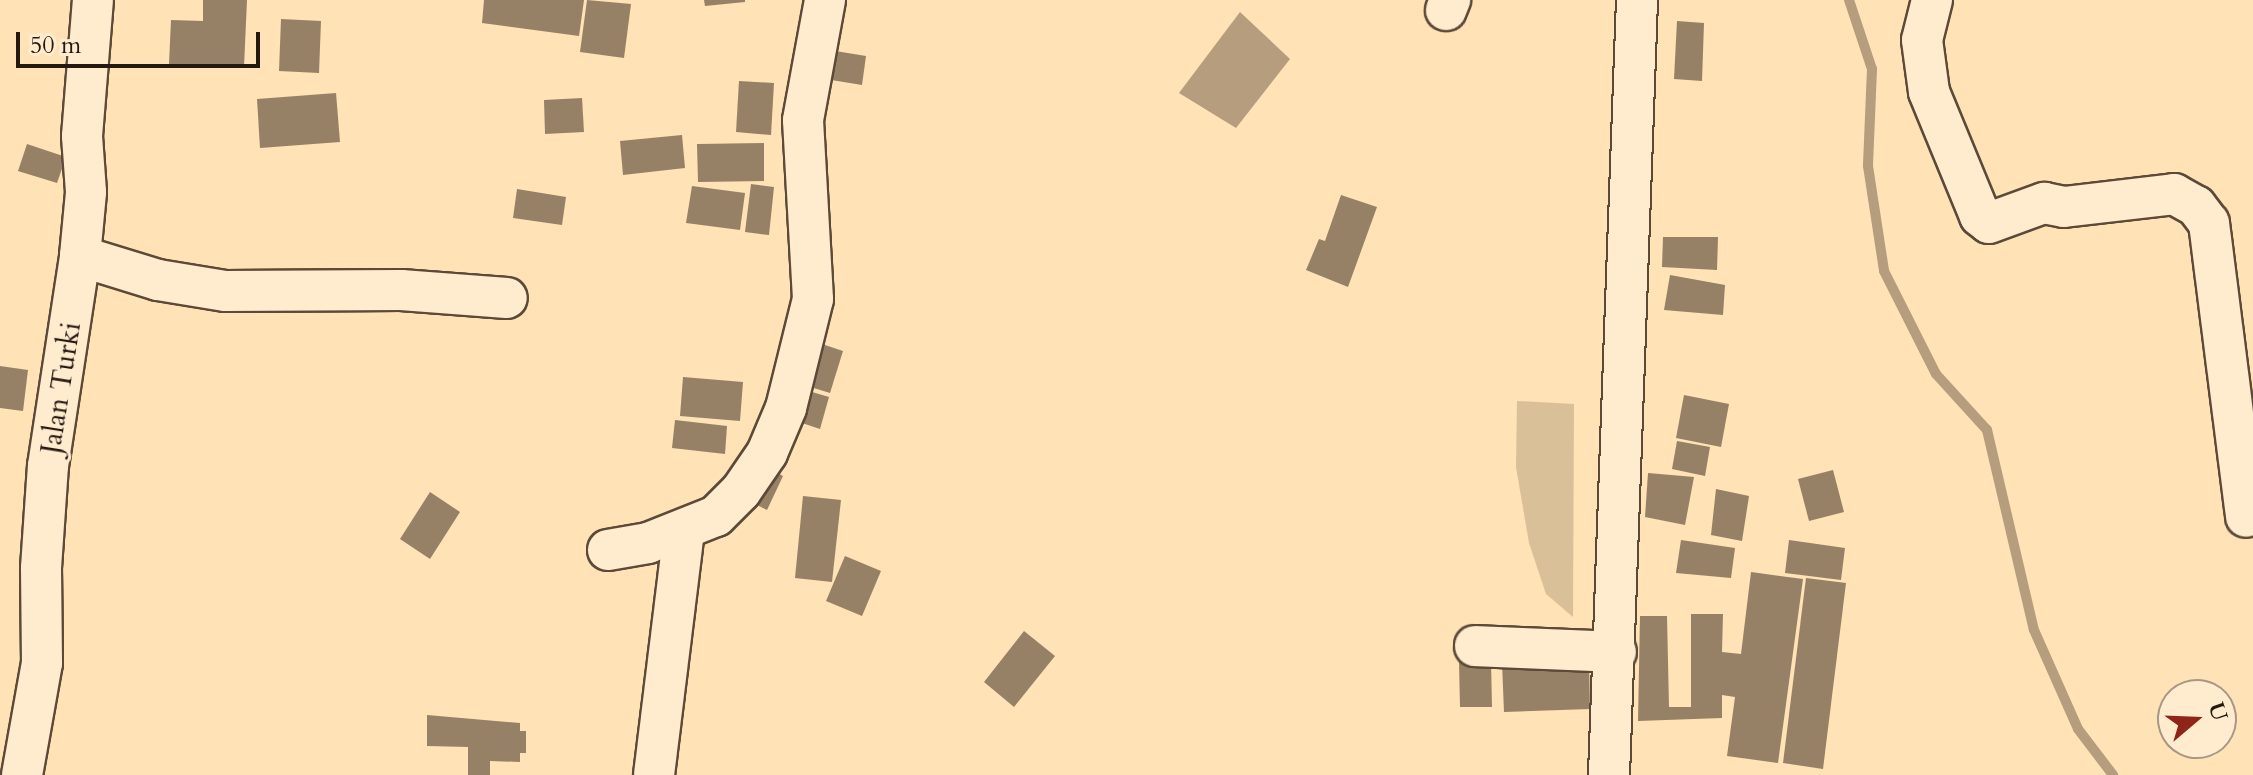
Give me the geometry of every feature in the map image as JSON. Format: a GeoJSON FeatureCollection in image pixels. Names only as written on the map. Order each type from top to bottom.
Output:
{"type":"FeatureCollection","features":[{"type":"Feature","properties":{"kind":"street","name":"Jalan Turki"},"geometry":{"type":"LineString","coordinates":[[22,775],[42,663],[41,568],[48,466],[80,256],[86,192],[82,136],[93,0]]}},
{"type":"Feature","properties":{"kind":"street"},"geometry":{"type":"LineString","coordinates":[[608,550],[684,531],[716,516],[741,491],[767,453],[800,363],[813,299],[803,120],[825,0]]}},
{"type":"Feature","properties":{"kind":"street"},"geometry":{"type":"LineString","coordinates":[[1609,775],[1616,652],[1637,0]]}},
{"type":"Feature","properties":{"kind":"street"},"geometry":{"type":"LineString","coordinates":[[1932,0],[1922,40],[1929,92],[1972,200],[1989,223],[2044,203],[2064,207],[2155,193],[2174,194],[2196,206],[2209,223],[2246,517]]}},
{"type":"Feature","properties":{"kind":"street"},"geometry":{"type":"LineString","coordinates":[[80,256],[158,280],[225,291],[401,290],[507,298]]}},
{"type":"Feature","properties":{"kind":"street"},"geometry":{"type":"LineString","coordinates":[[654,775],[684,531]]}},
{"type":"Feature","properties":{"kind":"street"},"geometry":{"type":"LineString","coordinates":[[1475,646],[1616,652]]}},
{"type":"Feature","properties":{"kind":"shaded area"},"geometry":{"type":"Polygon","coordinates":[[[1240,12],[1290,59],[1236,128],[1179,93],[1240,12]]]}},
{"type":"Feature","properties":{"kind":"shaded area"},"geometry":{"type":"Polygon","coordinates":[[[1517,401],[1574,404],[1573,617],[1546,594],[1529,543],[1516,467],[1517,401]]]}},
{"type":"Feature","properties":{"kind":"building"},"geometry":{"type":"Polygon","coordinates":[[[203,0],[247,0],[244,67],[169,64],[171,20],[203,21],[203,0]]]}},
{"type":"Feature","properties":{"kind":"building"},"geometry":{"type":"Polygon","coordinates":[[[484,0],[584,0],[579,36],[482,23],[484,0]]]}},
{"type":"Feature","properties":{"kind":"building"},"geometry":{"type":"Polygon","coordinates":[[[587,0],[631,4],[624,58],[580,52],[587,0]]]}},
{"type":"Feature","properties":{"kind":"building"},"geometry":{"type":"Polygon","coordinates":[[[704,0],[745,0],[745,2],[705,6],[704,0]]]}},
{"type":"Feature","properties":{"kind":"building"},"geometry":{"type":"Polygon","coordinates":[[[281,19],[321,21],[319,73],[279,71],[281,19]]]}},
{"type":"Feature","properties":{"kind":"building"},"geometry":{"type":"Polygon","coordinates":[[[1677,21],[1704,23],[1702,81],[1674,79],[1677,21]]]}},
{"type":"Feature","properties":{"kind":"building"},"geometry":{"type":"Polygon","coordinates":[[[823,49],[866,56],[862,85],[819,78],[823,49]]]}},
{"type":"Feature","properties":{"kind":"building"},"geometry":{"type":"Polygon","coordinates":[[[739,81],[774,83],[771,135],[736,132],[739,81]]]}},
{"type":"Feature","properties":{"kind":"building"},"geometry":{"type":"Polygon","coordinates":[[[336,93],[340,142],[260,148],[257,99],[336,93]]]}},
{"type":"Feature","properties":{"kind":"building"},"geometry":{"type":"Polygon","coordinates":[[[582,98],[584,132],[545,134],[544,100],[582,98]]]}},
{"type":"Feature","properties":{"kind":"building"},"geometry":{"type":"Polygon","coordinates":[[[682,135],[685,168],[623,175],[620,141],[682,135]]]}},
{"type":"Feature","properties":{"kind":"building"},"geometry":{"type":"Polygon","coordinates":[[[764,143],[764,181],[698,182],[697,144],[764,143]]]}},
{"type":"Feature","properties":{"kind":"building"},"geometry":{"type":"Polygon","coordinates":[[[27,144],[66,157],[57,183],[18,171],[27,144]]]}},
{"type":"Feature","properties":{"kind":"building"},"geometry":{"type":"Polygon","coordinates":[[[751,184],[774,187],[769,235],[745,232],[751,184]]]}},
{"type":"Feature","properties":{"kind":"building"},"geometry":{"type":"Polygon","coordinates":[[[692,186],[745,193],[740,230],[686,223],[692,186]]]}},
{"type":"Feature","properties":{"kind":"building"},"geometry":{"type":"Polygon","coordinates":[[[517,189],[566,197],[562,225],[513,218],[517,189]]]}},
{"type":"Feature","properties":{"kind":"building"},"geometry":{"type":"Polygon","coordinates":[[[1341,195],[1377,207],[1348,287],[1306,270],[1319,239],[1325,241],[1341,195]]]}},
{"type":"Feature","properties":{"kind":"building"},"geometry":{"type":"Polygon","coordinates":[[[1663,237],[1718,237],[1717,270],[1662,267],[1663,237]]]}},
{"type":"Feature","properties":{"kind":"building"},"geometry":{"type":"Polygon","coordinates":[[[1670,275],[1725,285],[1723,315],[1664,310],[1670,275]]]}},
{"type":"Feature","properties":{"kind":"building"},"geometry":{"type":"Polygon","coordinates":[[[816,342],[843,351],[830,393],[804,385],[816,342]]]}},
{"type":"Feature","properties":{"kind":"building"},"geometry":{"type":"Polygon","coordinates":[[[0,366],[28,370],[23,411],[0,408],[0,366]]]}},
{"type":"Feature","properties":{"kind":"building"},"geometry":{"type":"Polygon","coordinates":[[[683,377],[743,382],[740,421],[680,416],[683,377]]]}},
{"type":"Feature","properties":{"kind":"building"},"geometry":{"type":"Polygon","coordinates":[[[802,389],[829,397],[820,429],[793,420],[802,389]]]}},
{"type":"Feature","properties":{"kind":"building"},"geometry":{"type":"Polygon","coordinates":[[[1684,395],[1729,404],[1721,447],[1676,438],[1684,395]]]}},
{"type":"Feature","properties":{"kind":"building"},"geometry":{"type":"Polygon","coordinates":[[[675,420],[727,426],[725,454],[672,448],[675,420]]]}},
{"type":"Feature","properties":{"kind":"building"},"geometry":{"type":"Polygon","coordinates":[[[1677,441],[1710,447],[1705,476],[1672,469],[1677,441]]]}},
{"type":"Feature","properties":{"kind":"building"},"geometry":{"type":"Polygon","coordinates":[[[762,465],[783,476],[767,510],[745,499],[762,465]]]}},
{"type":"Feature","properties":{"kind":"building"},"geometry":{"type":"Polygon","coordinates":[[[1833,470],[1844,512],[1809,521],[1798,479],[1833,470]]]}},
{"type":"Feature","properties":{"kind":"building"},"geometry":{"type":"Polygon","coordinates":[[[1648,473],[1694,477],[1685,525],[1645,517],[1648,473]]]}},
{"type":"Feature","properties":{"kind":"building"},"geometry":{"type":"Polygon","coordinates":[[[1716,489],[1749,496],[1742,541],[1711,535],[1716,489]]]}},
{"type":"Feature","properties":{"kind":"building"},"geometry":{"type":"Polygon","coordinates":[[[430,492],[460,512],[430,559],[400,539],[430,492]]]}},
{"type":"Feature","properties":{"kind":"building"},"geometry":{"type":"Polygon","coordinates":[[[803,496],[841,500],[832,582],[795,578],[803,496]]]}},
{"type":"Feature","properties":{"kind":"building"},"geometry":{"type":"Polygon","coordinates":[[[1681,540],[1735,548],[1731,578],[1676,573],[1681,540]]]}},
{"type":"Feature","properties":{"kind":"building"},"geometry":{"type":"Polygon","coordinates":[[[1789,540],[1845,548],[1841,580],[1785,573],[1789,540]]]}},
{"type":"Feature","properties":{"kind":"building"},"geometry":{"type":"Polygon","coordinates":[[[845,556],[881,571],[862,616],[826,601],[845,556]]]}},
{"type":"Feature","properties":{"kind":"building"},"geometry":{"type":"Polygon","coordinates":[[[1751,572],[1803,579],[1778,763],[1727,756],[1735,697],[1722,695],[1722,718],[1638,721],[1640,616],[1667,616],[1669,707],[1691,707],[1691,614],[1723,614],[1722,652],[1741,654],[1751,572]]]}},
{"type":"Feature","properties":{"kind":"building"},"geometry":{"type":"Polygon","coordinates":[[[1806,578],[1846,583],[1823,769],[1783,763],[1806,578]]]}},
{"type":"Feature","properties":{"kind":"building"},"geometry":{"type":"Polygon","coordinates":[[[1024,631],[1055,656],[1014,707],[984,682],[1024,631]]]}},
{"type":"Feature","properties":{"kind":"building"},"geometry":{"type":"Polygon","coordinates":[[[1589,660],[1590,709],[1504,712],[1502,663],[1589,660]]]}},
{"type":"Feature","properties":{"kind":"building"},"geometry":{"type":"Polygon","coordinates":[[[1491,661],[1492,707],[1460,707],[1459,662],[1491,661]]]}},
{"type":"Feature","properties":{"kind":"building"},"geometry":{"type":"Polygon","coordinates":[[[427,715],[520,723],[520,731],[526,731],[526,753],[520,753],[520,762],[490,761],[490,775],[468,775],[468,747],[427,746],[427,715]]]}},
{"type":"Feature","properties":{"kind":"waterway"},"geometry":{"type":"LineString","coordinates":[[1849,0],[1872,69],[1868,166],[1884,271],[1936,374],[1987,430],[2034,630],[2078,729],[2113,775]]}}]}
